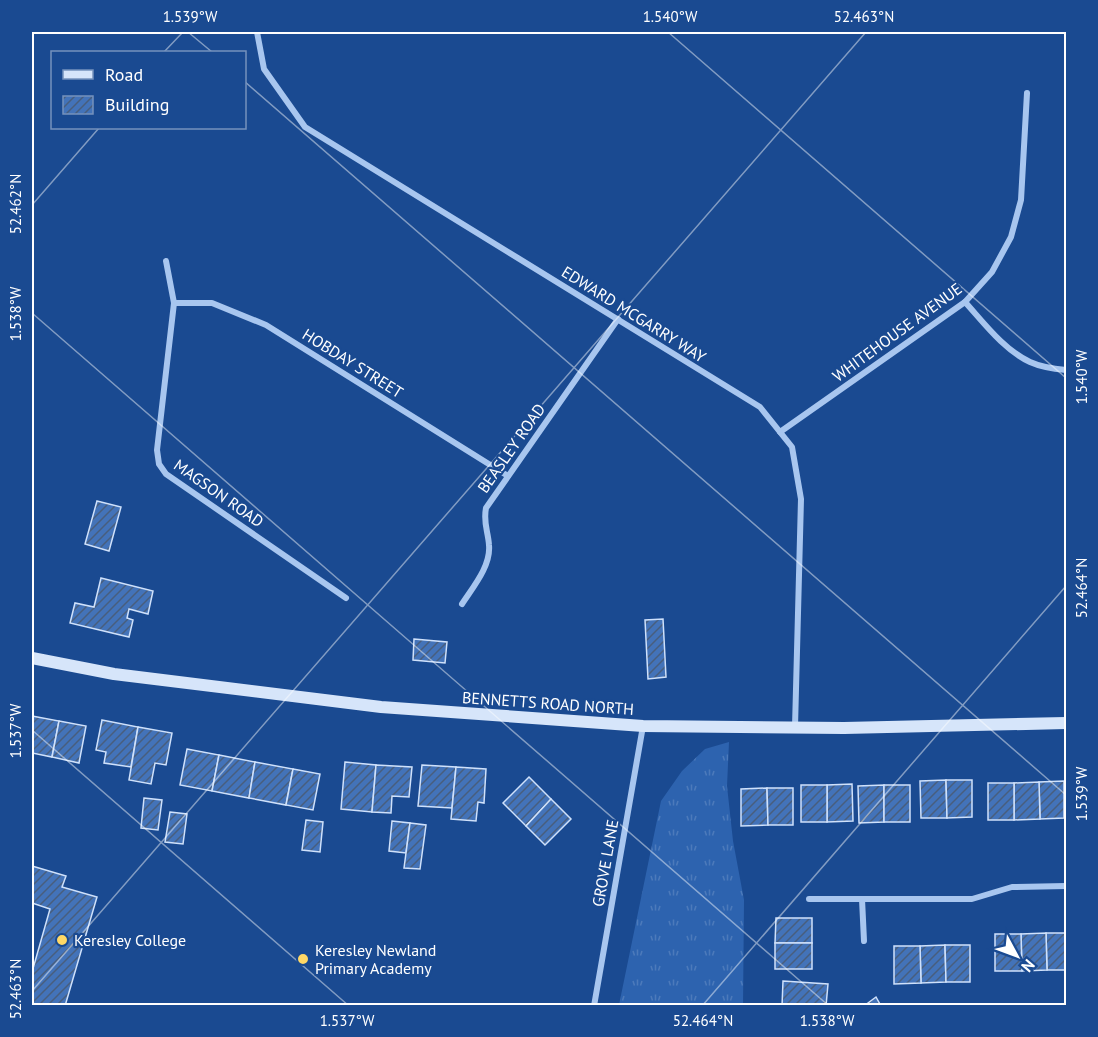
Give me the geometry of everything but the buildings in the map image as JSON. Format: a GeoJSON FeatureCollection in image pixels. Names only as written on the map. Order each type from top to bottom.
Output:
{"type":"FeatureCollection","features":[{"type":"Feature","properties":{"kind":"street","name":"EDWARD MCGARRY WAY"},"geometry":{"type":"LineString","coordinates":[[257,32],[264,69],[304,127],[760,407],[792,447],[801,500],[795,727]]}},
{"type":"Feature","properties":{"kind":"street","name":"WHITEHOUSE AVENUE"},"geometry":{"type":"LineString","coordinates":[[780,432],[965,302],[992,272],[1011,237],[1021,200],[1027,93]]}},
{"type":"Feature","properties":{"kind":"street","name":"MAGSON ROAD"},"geometry":{"type":"LineString","coordinates":[[166,261],[174,303],[157,450],[159,464],[166,474],[346,598]]}},
{"type":"Feature","properties":{"kind":"street"},"geometry":{"type":"LineString","coordinates":[[965,302],[1008,348],[1030,362],[1066,370]]}},
{"type":"Feature","properties":{"kind":"street","name":"HOBDAY STREET"},"geometry":{"type":"LineString","coordinates":[[174,303],[212,303],[266,325],[508,476]]}},
{"type":"Feature","properties":{"kind":"street","name":"BEASLEY ROAD"},"geometry":{"type":"LineString","coordinates":[[462,604],[484,569],[489,556],[484,523],[486,508],[618,319]]}},
{"type":"Feature","properties":{"kind":"street","name":"BENNETTS ROAD NORTH"},"geometry":{"type":"LineString","coordinates":[[32,658],[114,674],[381,707],[643,726],[844,728],[1066,723]]}},
{"type":"Feature","properties":{"kind":"street","name":"GROVE LANE"},"geometry":{"type":"LineString","coordinates":[[594,1005],[643,726]]}},
{"type":"Feature","properties":{"kind":"street"},"geometry":{"type":"LineString","coordinates":[[809,899],[972,899],[1012,887],[1066,886]]}},
{"type":"Feature","properties":{"kind":"street"},"geometry":{"type":"LineString","coordinates":[[862,899],[864,941]]}},
{"type":"Feature","properties":{"kind":"green space"},"geometry":{"type":"Polygon","coordinates":[[[729,742],[727,786],[733,841],[744,900],[743,1005],[619,1005],[661,801],[682,771],[705,749],[729,742]]]}},
{"type":"Feature","properties":{"kind":"place","name":"Keresley College"},"geometry":{"type":"Point","coordinates":[62,940]}},
{"type":"Feature","properties":{"kind":"place","name":"Keresley Newland Primary Academy"},"geometry":{"type":"Point","coordinates":[303,959]}}]}
